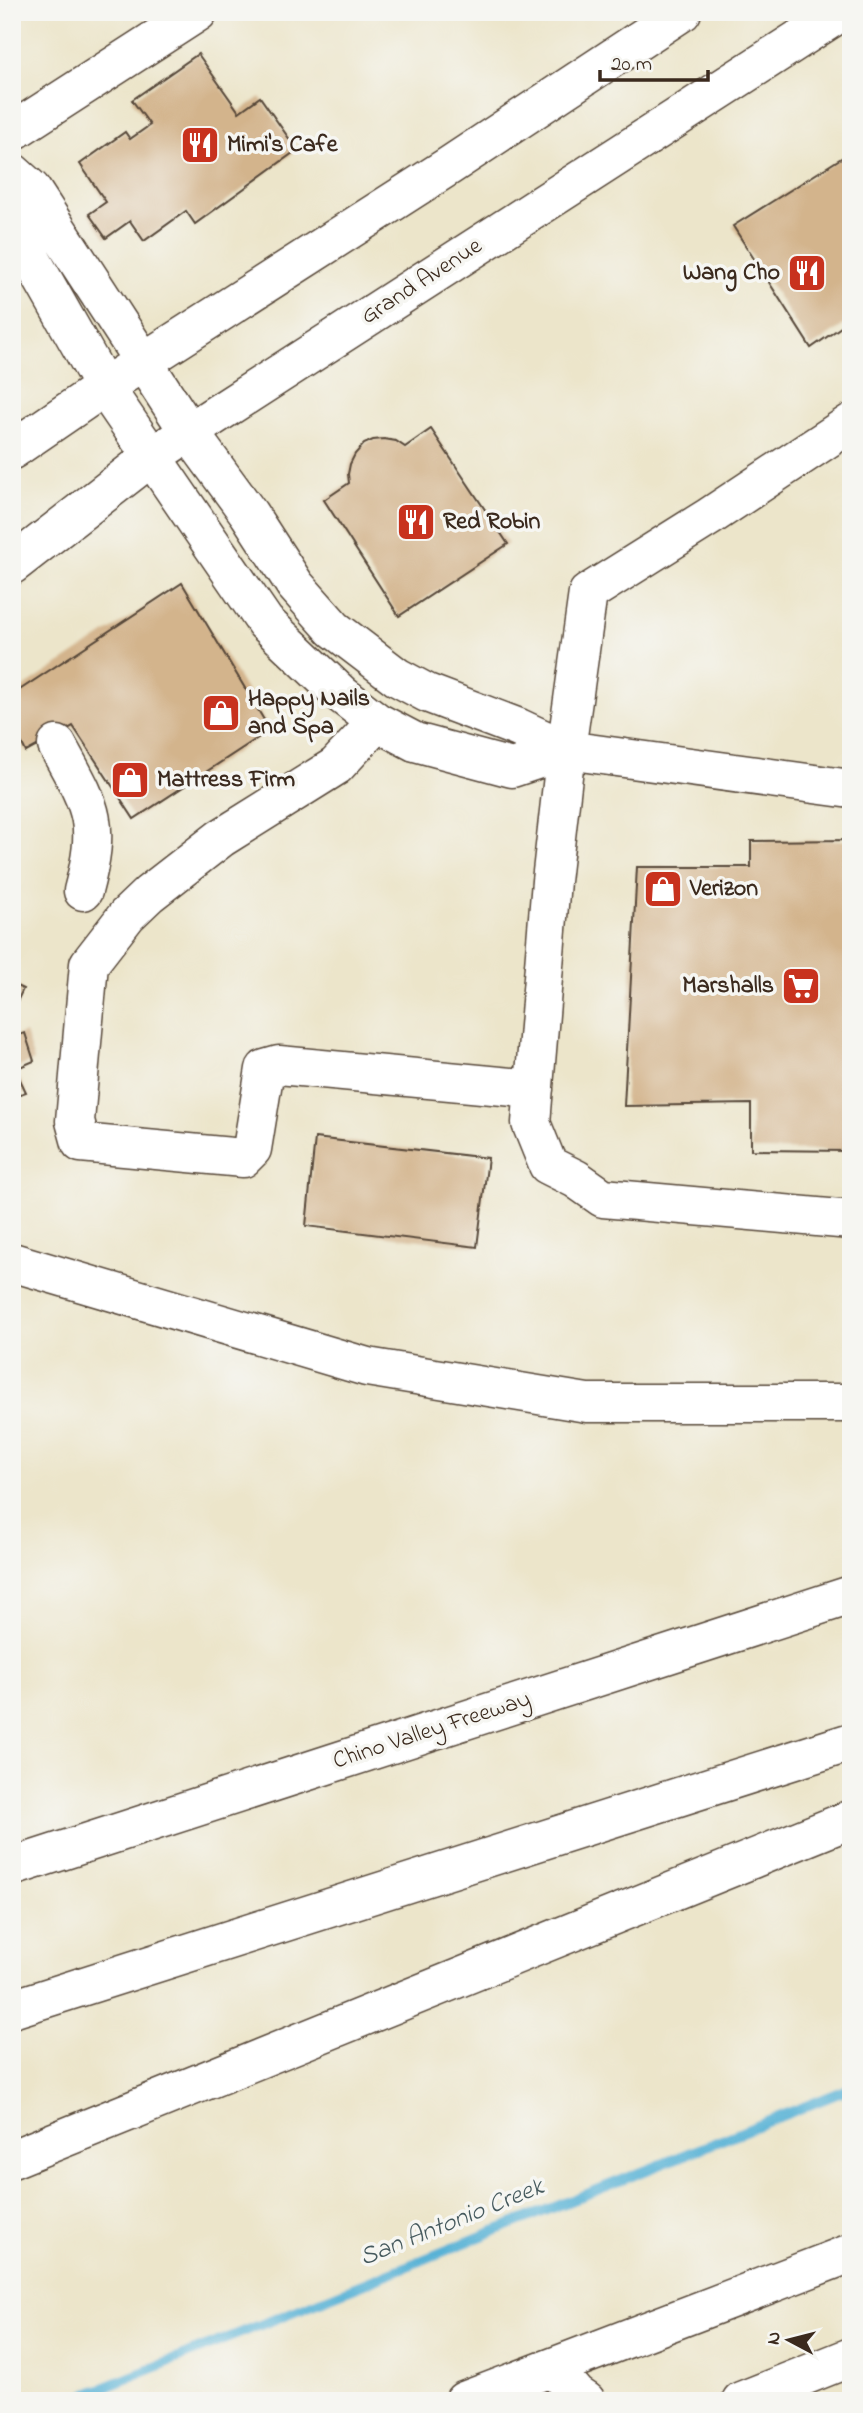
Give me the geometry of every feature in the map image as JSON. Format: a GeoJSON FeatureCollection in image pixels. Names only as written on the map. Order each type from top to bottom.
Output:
{"type":"FeatureCollection","features":[{"type":"Feature","properties":{"kind":"main road"},"geometry":{"type":"LineString","coordinates":[[12,132],[151,25],[198,12]]}},
{"type":"Feature","properties":{"kind":"main road"},"geometry":{"type":"LineString","coordinates":[[12,450],[104,387],[682,12]]}},
{"type":"Feature","properties":{"kind":"main road","name":"Grand Avenue"},"geometry":{"type":"LineString","coordinates":[[12,565],[151,457],[841,12]]}},
{"type":"Feature","properties":{"kind":"main road"},"geometry":{"type":"LineString","coordinates":[[12,172],[31,189],[189,432],[249,514],[295,585],[334,629],[397,677],[427,693],[519,728],[566,750],[851,789]]}},
{"type":"Feature","properties":{"kind":"main road"},"geometry":{"type":"LineString","coordinates":[[12,225],[104,387],[265,622],[342,695],[377,722],[415,743],[512,768],[566,750]]}},
{"type":"Feature","properties":{"kind":"main road"},"geometry":{"type":"LineString","coordinates":[[851,423],[589,593],[566,750],[551,881],[531,1123],[548,1165],[576,1179],[603,1198],[851,1220]]}},
{"type":"Feature","properties":{"kind":"main road"},"geometry":{"type":"LineString","coordinates":[[377,722],[335,766],[221,838],[149,894],[127,915],[89,964],[75,1121],[80,1143],[243,1158],[253,1149],[265,1069],[279,1065],[534,1089]]}},
{"type":"Feature","properties":{"kind":"main road"},"geometry":{"type":"LineString","coordinates":[[57,745],[87,799],[93,824],[93,856],[83,891]]}},
{"type":"Feature","properties":{"kind":"main road"},"geometry":{"type":"LineString","coordinates":[[12,1262],[367,1367],[587,1403],[851,1403]]}},
{"type":"Feature","properties":{"kind":"main road","name":"Chino Valley Freeway"},"geometry":{"type":"LineString","coordinates":[[12,1867],[851,1595]]}},
{"type":"Feature","properties":{"kind":"main road"},"geometry":{"type":"LineString","coordinates":[[12,2009],[851,1742]]}},
{"type":"Feature","properties":{"kind":"main road"},"geometry":{"type":"LineString","coordinates":[[12,2159],[851,1819]]}},
{"type":"Feature","properties":{"kind":"main road"},"geometry":{"type":"LineString","coordinates":[[464,2401],[851,2253]]}},
{"type":"Feature","properties":{"kind":"main road"},"geometry":{"type":"LineString","coordinates":[[741,2401],[851,2357]]}},
{"type":"Feature","properties":{"kind":"main road"},"geometry":{"type":"LineString","coordinates":[[553,2367],[577,2395],[586,2401]]}},
{"type":"Feature","properties":{"kind":"building","name":"Mimi's Cafe"},"geometry":{"type":"Polygon","coordinates":[[[198,54],[239,112],[260,97],[297,150],[195,224],[186,211],[144,241],[130,221],[106,238],[89,214],[106,202],[80,164],[125,132],[130,139],[150,125],[132,100],[198,54]]]}},
{"type":"Feature","properties":{"kind":"building","name":"Wang Cho"},"geometry":{"type":"Polygon","coordinates":[[[851,152],[851,320],[811,348],[733,226],[851,152]]]}},
{"type":"Feature","properties":{"kind":"building","name":"Red Robin"},"geometry":{"type":"Polygon","coordinates":[[[431,429],[508,544],[399,616],[324,500],[349,483],[350,464],[364,444],[384,439],[396,441],[405,447],[431,429]]]}},
{"type":"Feature","properties":{"kind":"building"},"geometry":{"type":"Polygon","coordinates":[[[182,583],[270,730],[134,819],[73,726],[26,752],[12,723],[12,695],[182,583]]]}},
{"type":"Feature","properties":{"kind":"building"},"geometry":{"type":"Polygon","coordinates":[[[851,840],[851,1151],[751,1150],[751,1104],[624,1106],[637,867],[751,867],[751,841],[851,840]]]}},
{"type":"Feature","properties":{"kind":"building"},"geometry":{"type":"Polygon","coordinates":[[[12,984],[23,989],[12,1012],[12,984]]]}},
{"type":"Feature","properties":{"kind":"building"},"geometry":{"type":"Polygon","coordinates":[[[25,1033],[34,1061],[15,1069],[26,1092],[12,1097],[12,1037],[25,1033]]]}},
{"type":"Feature","properties":{"kind":"building"},"geometry":{"type":"Polygon","coordinates":[[[315,1138],[488,1158],[477,1247],[306,1226],[315,1138]]]}},
{"type":"Feature","properties":{"kind":"waterway","name":"San Antonio Creek"},"geometry":{"type":"LineString","coordinates":[[71,2401],[851,2088]]}},
{"type":"Feature","properties":{"kind":"place","name":"Mimi's Cafe"},"geometry":{"type":"Point","coordinates":[200,145]}},
{"type":"Feature","properties":{"kind":"place","name":"Wang Cho"},"geometry":{"type":"Point","coordinates":[807,273]}},
{"type":"Feature","properties":{"kind":"place","name":"Red Robin"},"geometry":{"type":"Point","coordinates":[416,522]}},
{"type":"Feature","properties":{"kind":"place","name":"Happy Nails and Spa"},"geometry":{"type":"Point","coordinates":[221,713]}},
{"type":"Feature","properties":{"kind":"place","name":"Mattress Firm"},"geometry":{"type":"Point","coordinates":[130,780]}},
{"type":"Feature","properties":{"kind":"place","name":"Verizon"},"geometry":{"type":"Point","coordinates":[663,889]}},
{"type":"Feature","properties":{"kind":"place","name":"Marshalls"},"geometry":{"type":"Point","coordinates":[801,986]}}]}
